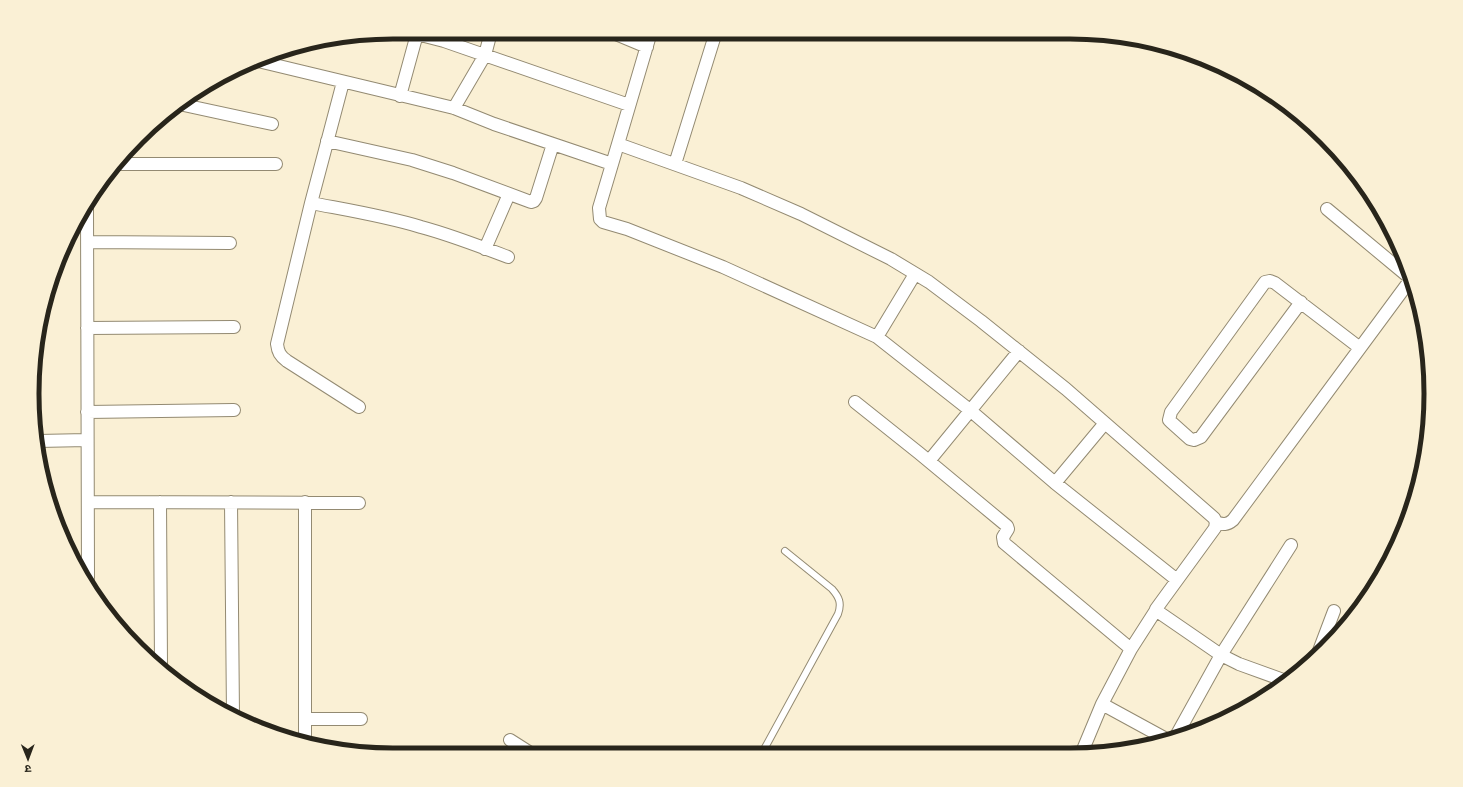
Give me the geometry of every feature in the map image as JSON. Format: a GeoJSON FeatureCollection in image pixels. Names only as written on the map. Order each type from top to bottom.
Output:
{"type":"FeatureCollection","features":[{"type":"Feature","properties":{"kind":"street"},"geometry":{"type":"LineString","coordinates":[[400,96],[412,39]]}},
{"type":"Feature","properties":{"kind":"street"},"geometry":{"type":"LineString","coordinates":[[436,39],[629,105]]}},
{"type":"Feature","properties":{"kind":"street"},"geometry":{"type":"LineString","coordinates":[[454,108],[485,55],[489,39]]}},
{"type":"Feature","properties":{"kind":"street"},"geometry":{"type":"LineString","coordinates":[[627,39],[646,47]]}},
{"type":"Feature","properties":{"kind":"street"},"geometry":{"type":"LineString","coordinates":[[649,39],[599,208],[600,219],[603,222],[660,241],[723,267],[877,337],[971,411],[1054,483],[1177,580]]}},
{"type":"Feature","properties":{"kind":"street"},"geometry":{"type":"LineString","coordinates":[[675,164],[714,39]]}},
{"type":"Feature","properties":{"kind":"street"},"geometry":{"type":"LineString","coordinates":[[266,63],[454,108],[494,124],[612,164]]}},
{"type":"Feature","properties":{"kind":"street"},"geometry":{"type":"LineString","coordinates":[[343,82],[311,203],[279,337],[278,350],[280,356],[286,361],[359,406]]}},
{"type":"Feature","properties":{"kind":"street"},"geometry":{"type":"LineString","coordinates":[[187,106],[272,124]]}},
{"type":"Feature","properties":{"kind":"street"},"geometry":{"type":"LineString","coordinates":[[327,141],[412,160],[453,173],[528,202],[534,201],[553,144]]}},
{"type":"Feature","properties":{"kind":"street"},"geometry":{"type":"LineString","coordinates":[[618,144],[741,188],[801,214],[891,259],[915,274],[935,287],[1019,352],[1105,423],[1214,518],[1216,522],[1223,525],[1228,524],[1233,520],[1407,285]]}},
{"type":"Feature","properties":{"kind":"street"},"geometry":{"type":"LineString","coordinates":[[124,164],[276,164]]}},
{"type":"Feature","properties":{"kind":"street"},"geometry":{"type":"LineString","coordinates":[[485,249],[509,194]]}},
{"type":"Feature","properties":{"kind":"street"},"geometry":{"type":"LineString","coordinates":[[311,203],[420,226],[508,257]]}},
{"type":"Feature","properties":{"kind":"street"},"geometry":{"type":"LineString","coordinates":[[1327,209],[1402,271]]}},
{"type":"Feature","properties":{"kind":"street"},"geometry":{"type":"LineString","coordinates":[[87,215],[88,574]]}},
{"type":"Feature","properties":{"kind":"street"},"geometry":{"type":"LineString","coordinates":[[87,242],[230,243]]}},
{"type":"Feature","properties":{"kind":"street"},"geometry":{"type":"LineString","coordinates":[[877,337],[915,274]]}},
{"type":"Feature","properties":{"kind":"street"},"geometry":{"type":"LineString","coordinates":[[1301,302],[1201,437],[1194,440],[1190,438],[1171,422],[1169,417],[1171,412],[1265,282],[1270,281],[1275,283],[1301,302],[1360,348]]}},
{"type":"Feature","properties":{"kind":"street"},"geometry":{"type":"LineString","coordinates":[[87,328],[234,327]]}},
{"type":"Feature","properties":{"kind":"street"},"geometry":{"type":"LineString","coordinates":[[929,461],[1019,352]]}},
{"type":"Feature","properties":{"kind":"street"},"geometry":{"type":"LineString","coordinates":[[855,402],[1007,526],[1007,532],[1002,537],[1004,543],[1131,649]]}},
{"type":"Feature","properties":{"kind":"street"},"geometry":{"type":"LineString","coordinates":[[87,412],[234,410]]}},
{"type":"Feature","properties":{"kind":"street"},"geometry":{"type":"LineString","coordinates":[[1054,483],[1105,423]]}},
{"type":"Feature","properties":{"kind":"street"},"geometry":{"type":"LineString","coordinates":[[42,441],[87,440]]}},
{"type":"Feature","properties":{"kind":"street"},"geometry":{"type":"LineString","coordinates":[[88,502],[359,503]]}},
{"type":"Feature","properties":{"kind":"street"},"geometry":{"type":"LineString","coordinates":[[160,502],[161,661]]}},
{"type":"Feature","properties":{"kind":"street"},"geometry":{"type":"LineString","coordinates":[[232,502],[233,709]]}},
{"type":"Feature","properties":{"kind":"street"},"geometry":{"type":"LineString","coordinates":[[305,502],[305,737]]}},
{"type":"Feature","properties":{"kind":"street"},"geometry":{"type":"LineString","coordinates":[[1084,747],[1102,704],[1131,649],[1156,610],[1215,528],[1216,522]]}},
{"type":"Feature","properties":{"kind":"street"},"geometry":{"type":"LineString","coordinates":[[1179,730],[1221,655],[1291,545]]}},
{"type":"Feature","properties":{"kind":"street"},"geometry":{"type":"LineString","coordinates":[[1156,610],[1221,655],[1240,664],[1280,679]]}},
{"type":"Feature","properties":{"kind":"street"},"geometry":{"type":"LineString","coordinates":[[1323,641],[1334,611]]}},
{"type":"Feature","properties":{"kind":"street"},"geometry":{"type":"LineString","coordinates":[[1102,704],[1161,736]]}},
{"type":"Feature","properties":{"kind":"street"},"geometry":{"type":"LineString","coordinates":[[305,719],[361,719]]}},
{"type":"Feature","properties":{"kind":"street"},"geometry":{"type":"LineString","coordinates":[[510,740],[523,748]]}},
{"type":"Feature","properties":{"kind":"lane"},"geometry":{"type":"LineString","coordinates":[[765,748],[838,614],[840,607],[838,595],[785,550]]}}]}
